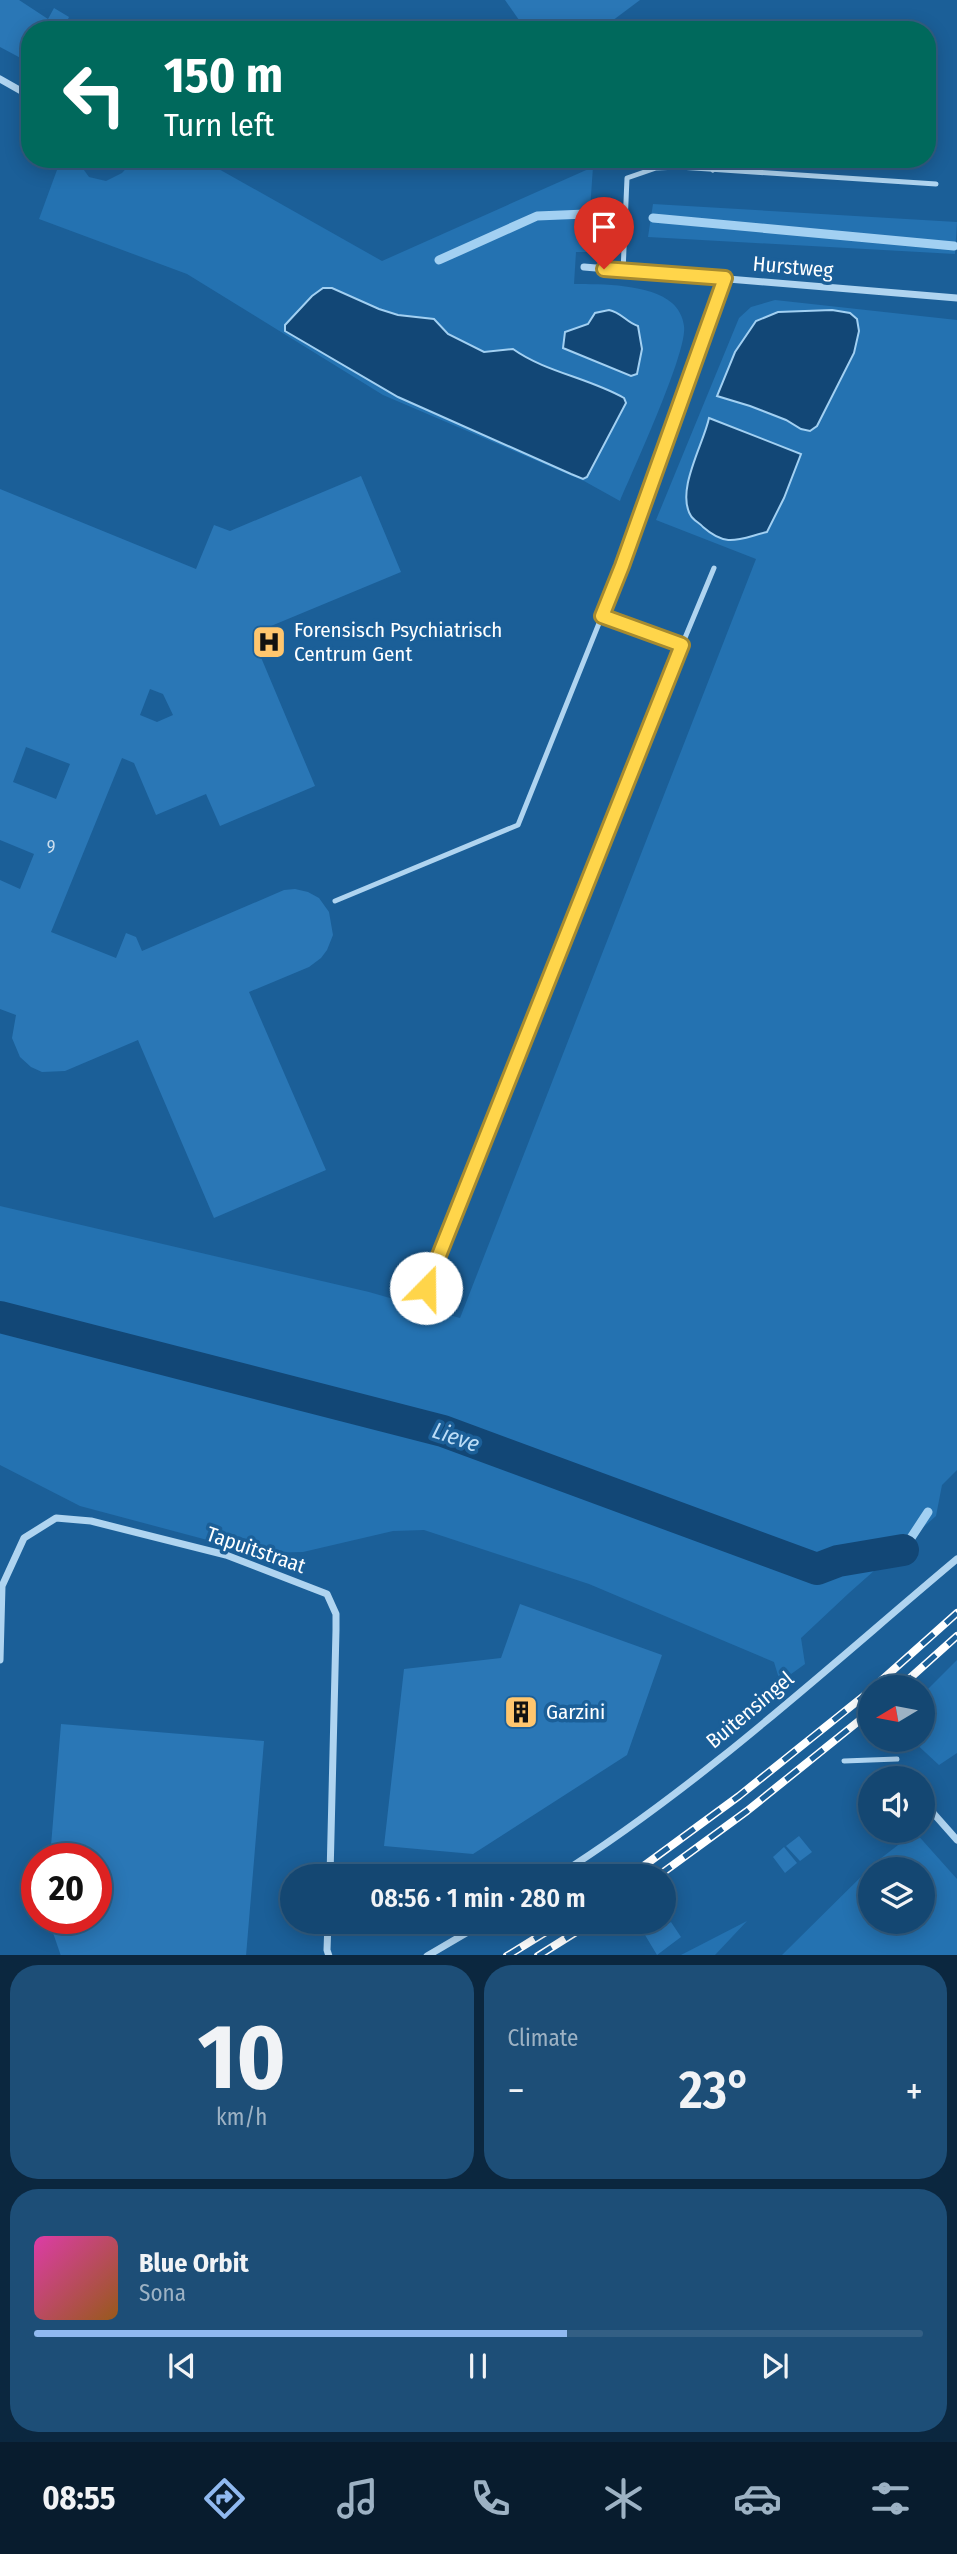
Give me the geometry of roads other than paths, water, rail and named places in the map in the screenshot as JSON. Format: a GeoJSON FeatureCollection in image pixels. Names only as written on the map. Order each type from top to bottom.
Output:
{"type":"FeatureCollection","features":[{"type":"Feature","properties":{"kind":"street"},"geometry":{"type":"LineString","coordinates":[[0,79],[21,91]]}},
{"type":"Feature","properties":{"kind":"street","name":"Hurstweg"},"geometry":{"type":"LineString","coordinates":[[584,267],[957,298]]}},
{"type":"Feature","properties":{"kind":"street","name":"Tapuitstraat"},"geometry":{"type":"LineString","coordinates":[[0,1660],[2,1586],[24,1538],[56,1518],[91,1521],[226,1555],[327,1594],[336,1614],[330,1864]]}},
{"type":"Feature","properties":{"kind":"street","name":"Buitensingel"},"geometry":{"type":"LineString","coordinates":[[575,1864],[714,1764],[957,1559]]}},
{"type":"Feature","properties":{"kind":"street"},"geometry":{"type":"LineString","coordinates":[[935,1815],[957,1840]]}},
{"type":"Feature","properties":{"kind":"street"},"geometry":{"type":"LineString","coordinates":[[328,1934],[329,1955]]}},
{"type":"Feature","properties":{"kind":"street"},"geometry":{"type":"LineString","coordinates":[[426,1955],[464,1934]]}},
{"type":"Feature","properties":{"kind":"lane"},"geometry":{"type":"LineString","coordinates":[[623,272],[628,178],[656,168]]}},
{"type":"Feature","properties":{"kind":"lane"},"geometry":{"type":"LineString","coordinates":[[691,168],[936,184]]}},
{"type":"Feature","properties":{"kind":"lane"},"geometry":{"type":"LineString","coordinates":[[335,901],[518,825],[622,566],[725,278]]}},
{"type":"Feature","properties":{"kind":"lane"},"geometry":{"type":"LineString","coordinates":[[426,1288],[713,568]]}},
{"type":"Feature","properties":{"kind":"lane"},"geometry":{"type":"LineString","coordinates":[[602,616],[682,645]]}},
{"type":"Feature","properties":{"kind":"lane"},"geometry":{"type":"LineString","coordinates":[[844,1761],[897,1759]]}},
{"type":"Feature","properties":{"kind":"waterway"},"geometry":{"type":"LineString","coordinates":[[439,260],[537,216],[586,214]]}},
{"type":"Feature","properties":{"kind":"waterway"},"geometry":{"type":"LineString","coordinates":[[653,218],[954,246]]}},
{"type":"Feature","properties":{"kind":"waterway","name":"Lieve"},"geometry":{"type":"LineString","coordinates":[[0,1317],[443,1431],[817,1569],[838,1561],[903,1550]]}},
{"type":"Feature","properties":{"kind":"waterway"},"geometry":{"type":"LineString","coordinates":[[903,1550],[928,1512]]}},
{"type":"Feature","properties":{"kind":"railway"},"geometry":{"type":"LineString","coordinates":[[887,1675],[957,1613]]}},
{"type":"Feature","properties":{"kind":"railway"},"geometry":{"type":"LineString","coordinates":[[913,1675],[957,1636]]}},
{"type":"Feature","properties":{"kind":"railway"},"geometry":{"type":"LineString","coordinates":[[646,1864],[739,1796],[858,1701]]}},
{"type":"Feature","properties":{"kind":"railway"},"geometry":{"type":"LineString","coordinates":[[674,1864],[747,1811],[858,1722]]}},
{"type":"Feature","properties":{"kind":"railway"},"geometry":{"type":"LineString","coordinates":[[509,1955],[543,1934]]}},
{"type":"Feature","properties":{"kind":"railway"},"geometry":{"type":"LineString","coordinates":[[540,1955],[573,1934]]}},
{"type":"Feature","properties":{"kind":"place","name":"Forensisch Psychiatrisch Centrum Gent"},"geometry":{"type":"Point","coordinates":[269,642]}},
{"type":"Feature","properties":{"kind":"place","name":"Garzini"},"geometry":{"type":"Point","coordinates":[521,1712]}}]}
